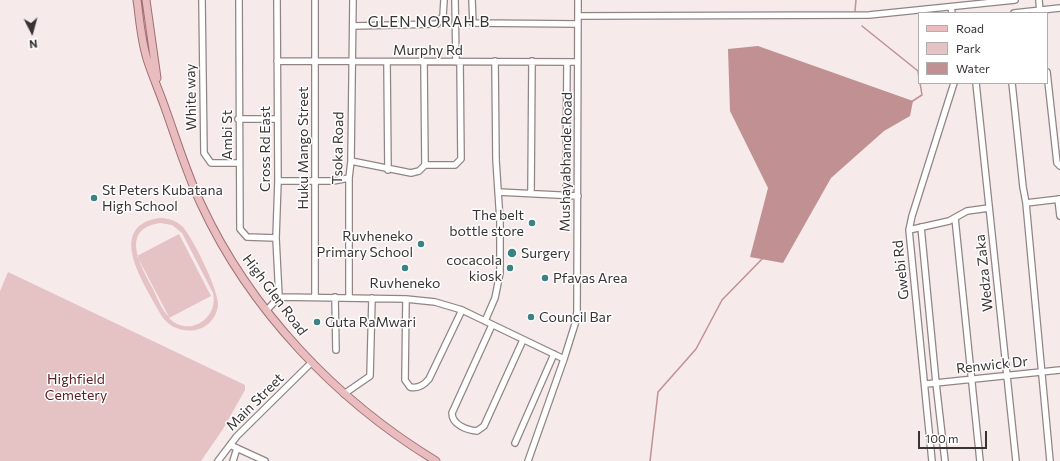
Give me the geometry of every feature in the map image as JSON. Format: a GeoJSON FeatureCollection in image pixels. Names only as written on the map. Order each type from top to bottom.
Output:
{"type":"FeatureCollection","features":[{"type":"Feature","properties":{"kind":"main road","name":"High Glen Road"},"geometry":{"type":"LineString","coordinates":[[137,0],[142,40],[148,62],[178,147],[204,210],[214,230],[246,282],[267,310],[312,362],[344,394],[376,421],[436,461]]}},
{"type":"Feature","properties":{"kind":"main road","name":"High Glen Road"},"geometry":{"type":"LineString","coordinates":[[146,0],[160,94]]}},
{"type":"Feature","properties":{"kind":"street","name":"White way"},"geometry":{"type":"LineString","coordinates":[[202,0],[204,153],[211,163],[238,163]]}},
{"type":"Feature","properties":{"kind":"street","name":"Ambi St"},"geometry":{"type":"LineString","coordinates":[[239,0],[238,163],[240,230],[247,237],[276,238]]}},
{"type":"Feature","properties":{"kind":"street","name":"Cross Rd East"},"geometry":{"type":"LineString","coordinates":[[277,0],[278,180],[276,238],[279,297]]}},
{"type":"Feature","properties":{"kind":"street","name":"Huku Mango Street"},"geometry":{"type":"LineString","coordinates":[[315,0],[315,297]]}},
{"type":"Feature","properties":{"kind":"street","name":"Tsoka Road"},"geometry":{"type":"LineString","coordinates":[[349,298],[351,66],[354,61],[353,0]]}},
{"type":"Feature","properties":{"kind":"street"},"geometry":{"type":"LineString","coordinates":[[353,26],[437,24],[443,16],[444,0]]}},
{"type":"Feature","properties":{"kind":"street"},"geometry":{"type":"LineString","coordinates":[[351,161],[358,164],[380,166],[388,170],[411,173],[418,171],[425,165],[455,165],[461,159],[455,0]]}},
{"type":"Feature","properties":{"kind":"street"},"geometry":{"type":"LineString","coordinates":[[472,0],[473,23],[577,24]]}},
{"type":"Feature","properties":{"kind":"street","name":"Mushayabhande Road"},"geometry":{"type":"LineString","coordinates":[[528,461],[564,359],[575,324],[577,312],[578,0]]}},
{"type":"Feature","properties":{"kind":"street"},"geometry":{"type":"LineString","coordinates":[[578,16],[869,15],[1015,0]]}},
{"type":"Feature","properties":{"kind":"street"},"geometry":{"type":"LineString","coordinates":[[1040,0],[1040,12],[1060,8]]}},
{"type":"Feature","properties":{"kind":"street"},"geometry":{"type":"LineString","coordinates":[[951,7],[952,12]]}},
{"type":"Feature","properties":{"kind":"street","name":"Murphy Rd"},"geometry":{"type":"LineString","coordinates":[[277,61],[424,63],[495,61],[578,62]]}},
{"type":"Feature","properties":{"kind":"street"},"geometry":{"type":"LineString","coordinates":[[484,321],[495,298],[500,273],[495,61]]}},
{"type":"Feature","properties":{"kind":"street"},"geometry":{"type":"LineString","coordinates":[[531,193],[532,61]]}},
{"type":"Feature","properties":{"kind":"street"},"geometry":{"type":"LineString","coordinates":[[387,62],[388,170]]}},
{"type":"Feature","properties":{"kind":"street"},"geometry":{"type":"LineString","coordinates":[[566,195],[567,62]]}},
{"type":"Feature","properties":{"kind":"street"},"geometry":{"type":"LineString","coordinates":[[424,63],[425,165]]}},
{"type":"Feature","properties":{"kind":"street"},"geometry":{"type":"LineString","coordinates":[[1048,81],[1057,164],[1060,166]]}},
{"type":"Feature","properties":{"kind":"street","name":"Gwebi Rd"},"geometry":{"type":"LineString","coordinates":[[932,461],[926,384],[909,230],[912,216],[954,84]]}},
{"type":"Feature","properties":{"kind":"street","name":"Wedza Zaka"},"geometry":{"type":"LineString","coordinates":[[976,84],[1016,461]]}},
{"type":"Feature","properties":{"kind":"street"},"geometry":{"type":"LineString","coordinates":[[1012,84],[1022,182],[1026,203],[1050,461]]}},
{"type":"Feature","properties":{"kind":"street"},"geometry":{"type":"LineString","coordinates":[[238,119],[277,119]]}},
{"type":"Feature","properties":{"kind":"street"},"geometry":{"type":"LineString","coordinates":[[278,180],[316,179],[333,181],[349,178]]}},
{"type":"Feature","properties":{"kind":"street"},"geometry":{"type":"LineString","coordinates":[[498,192],[578,196]]}},
{"type":"Feature","properties":{"kind":"street"},"geometry":{"type":"LineString","coordinates":[[1026,203],[1059,199],[1060,216]]}},
{"type":"Feature","properties":{"kind":"street"},"geometry":{"type":"LineString","coordinates":[[909,230],[955,218],[967,210],[989,208]]}},
{"type":"Feature","properties":{"kind":"street"},"geometry":{"type":"LineString","coordinates":[[955,218],[980,461]]}},
{"type":"Feature","properties":{"kind":"street"},"geometry":{"type":"LineString","coordinates":[[921,227],[936,383],[946,461]]}},
{"type":"Feature","properties":{"kind":"street"},"geometry":{"type":"LineString","coordinates":[[267,310],[279,297],[406,299],[435,302],[462,310],[564,359]]}},
{"type":"Feature","properties":{"kind":"street"},"geometry":{"type":"LineString","coordinates":[[335,297],[336,350]]}},
{"type":"Feature","properties":{"kind":"street"},"geometry":{"type":"LineString","coordinates":[[344,394],[370,376],[372,298]]}},
{"type":"Feature","properties":{"kind":"street"},"geometry":{"type":"LineString","coordinates":[[406,299],[406,380],[410,387],[414,388],[425,384],[429,379],[462,310]]}},
{"type":"Feature","properties":{"kind":"street"},"geometry":{"type":"LineString","coordinates":[[492,325],[452,413],[453,419],[459,425],[477,430],[484,426],[523,340]]}},
{"type":"Feature","properties":{"kind":"street"},"geometry":{"type":"LineString","coordinates":[[515,444],[554,354]]}},
{"type":"Feature","properties":{"kind":"street","name":"Main Street"},"geometry":{"type":"LineString","coordinates":[[218,461],[230,445],[312,362]]}},
{"type":"Feature","properties":{"kind":"street","name":"Renwick Dr"},"geometry":{"type":"LineString","coordinates":[[926,384],[1060,370]]}},
{"type":"Feature","properties":{"kind":"street"},"geometry":{"type":"LineString","coordinates":[[230,445],[262,460]]}},
{"type":"Feature","properties":{"kind":"street"},"geometry":{"type":"LineString","coordinates":[[233,461],[237,448]]}},
{"type":"Feature","properties":{"kind":"green space"},"geometry":{"type":"Polygon","coordinates":[[[159,218],[165,218],[177,222],[182,226],[192,241],[215,289],[218,306],[215,316],[209,323],[201,328],[184,330],[175,328],[161,315],[139,275],[131,246],[134,233],[142,224],[159,218]],[[160,223],[147,227],[140,233],[137,240],[136,249],[138,255],[179,234],[211,296],[169,318],[177,324],[193,326],[207,318],[214,302],[213,293],[182,233],[172,225],[160,223]],[[140,261],[159,303],[169,317],[140,261]]]}},
{"type":"Feature","properties":{"kind":"green space","name":"Highfield Cemetery"},"geometry":{"type":"Polygon","coordinates":[[[8,272],[245,385],[245,390],[223,429],[201,461],[0,461],[0,291],[8,272]]]}},
{"type":"Feature","properties":{"kind":"water"},"geometry":{"type":"Polygon","coordinates":[[[758,46],[913,101],[910,116],[884,131],[831,178],[783,263],[750,257],[768,188],[730,111],[728,49],[758,46]]]}},
{"type":"Feature","properties":{"kind":"waterway"},"geometry":{"type":"LineString","coordinates":[[855,11],[856,0]]}},
{"type":"Feature","properties":{"kind":"waterway"},"geometry":{"type":"LineString","coordinates":[[862,26],[918,71]]}},
{"type":"Feature","properties":{"kind":"waterway"},"geometry":{"type":"LineString","coordinates":[[911,102],[922,95],[920,84]]}},
{"type":"Feature","properties":{"kind":"waterway"},"geometry":{"type":"LineString","coordinates":[[650,461],[658,392],[696,349],[722,300],[762,259]]}},
{"type":"Feature","properties":{"kind":"place","name":"St Peters Kubatana High School"},"geometry":{"type":"Point","coordinates":[94,198]}},
{"type":"Feature","properties":{"kind":"place","name":"The belt bottle store"},"geometry":{"type":"Point","coordinates":[532,223]}},
{"type":"Feature","properties":{"kind":"place","name":"Ruvheneko Primary School"},"geometry":{"type":"Point","coordinates":[421,244]}},
{"type":"Feature","properties":{"kind":"place","name":"Surgery"},"geometry":{"type":"Point","coordinates":[512,253]}},
{"type":"Feature","properties":{"kind":"place","name":"Ruvheneko"},"geometry":{"type":"Point","coordinates":[405,268]}},
{"type":"Feature","properties":{"kind":"place","name":"cocacola kiosk"},"geometry":{"type":"Point","coordinates":[510,268]}},
{"type":"Feature","properties":{"kind":"place","name":"Pfavas Area"},"geometry":{"type":"Point","coordinates":[545,278]}},
{"type":"Feature","properties":{"kind":"place","name":"Council Bar"},"geometry":{"type":"Point","coordinates":[531,317]}},
{"type":"Feature","properties":{"kind":"place","name":"Guta RaMwari"},"geometry":{"type":"Point","coordinates":[317,322]}},
{"type":"Feature","properties":{"kind":"district","name":"GLEN NORAH B"},"geometry":{"type":"Point","coordinates":[429,22]}}]}
